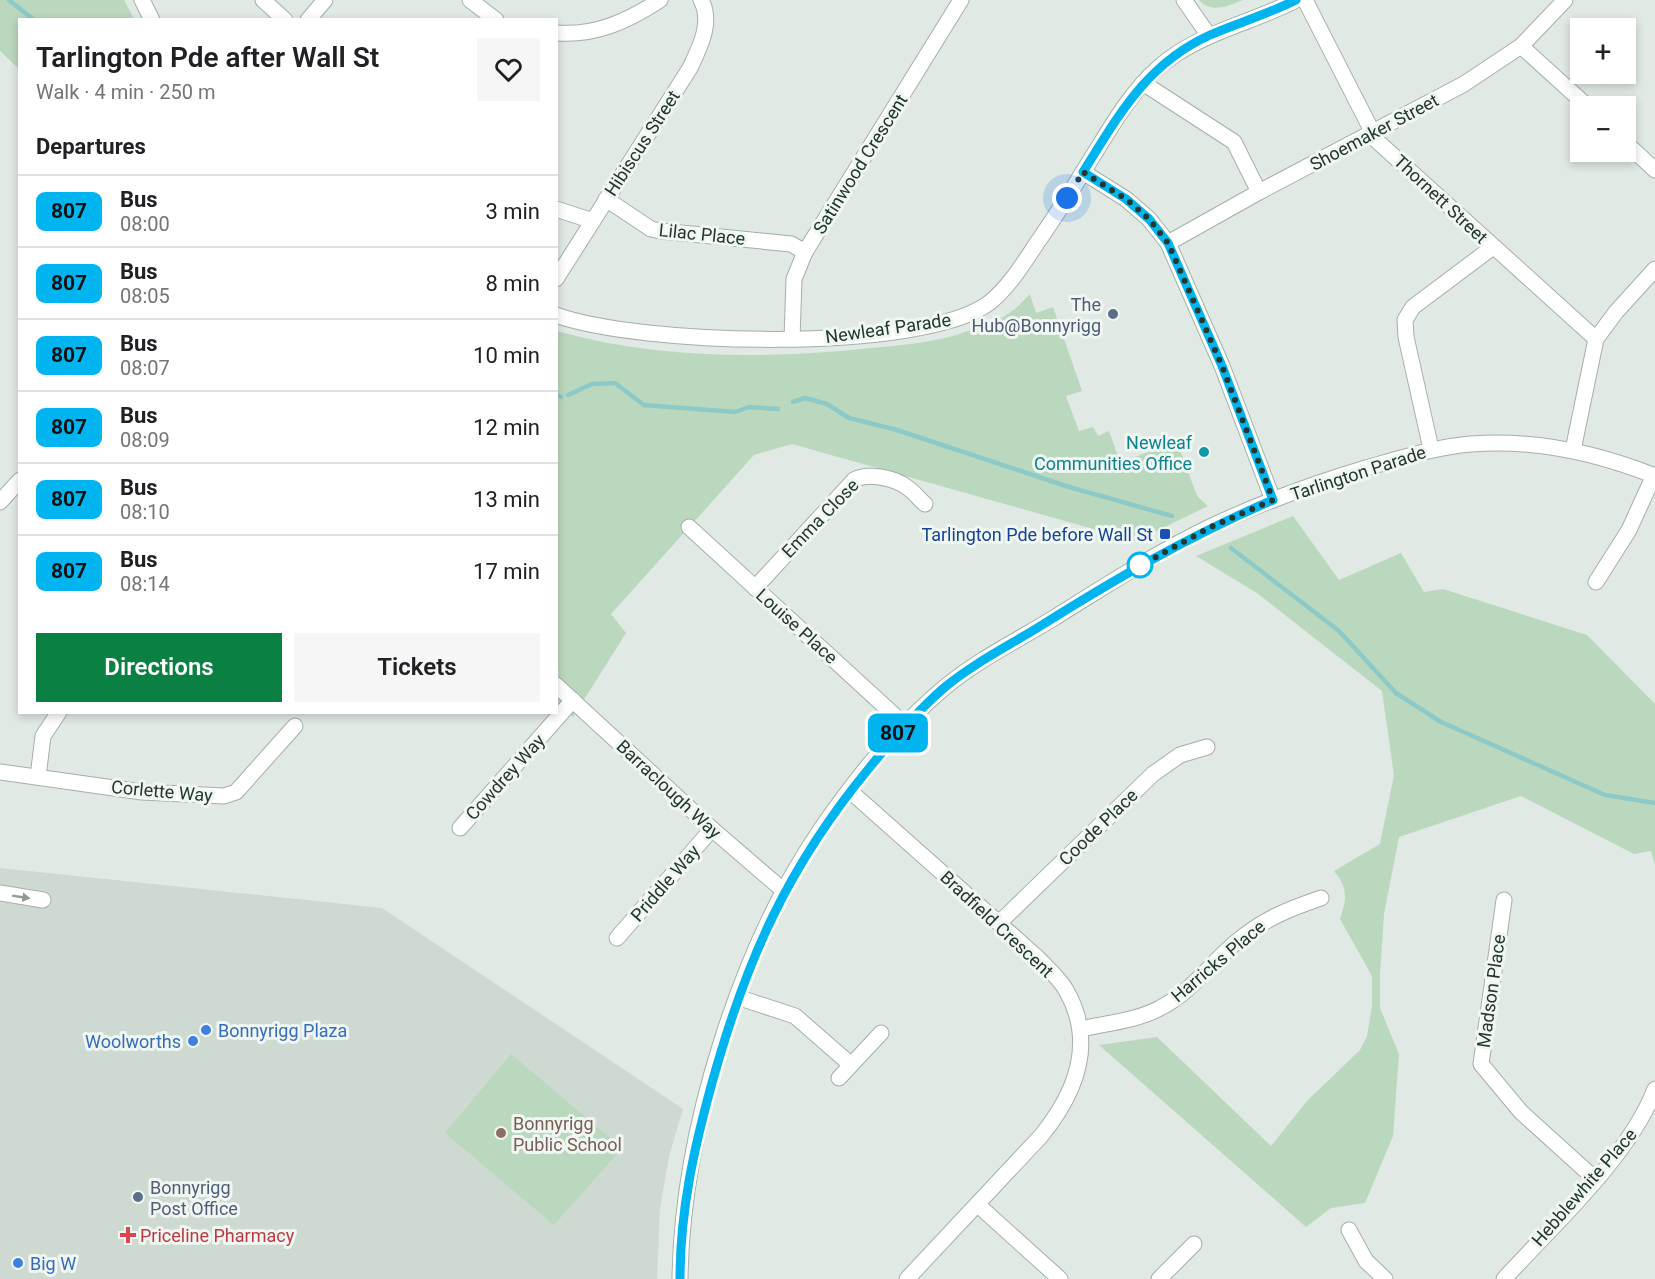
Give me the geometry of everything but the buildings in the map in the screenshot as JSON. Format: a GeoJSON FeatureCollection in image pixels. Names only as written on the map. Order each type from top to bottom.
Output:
{"type":"FeatureCollection","features":[{"type":"Feature","properties":{"kind":"street"},"geometry":{"type":"LineString","coordinates":[[142,0],[151,18]]}},
{"type":"Feature","properties":{"kind":"street"},"geometry":{"type":"LineString","coordinates":[[263,0],[283,18]]}},
{"type":"Feature","properties":{"kind":"street"},"geometry":{"type":"LineString","coordinates":[[310,18],[325,0]]}},
{"type":"Feature","properties":{"kind":"street"},"geometry":{"type":"LineString","coordinates":[[470,0],[493,18]]}},
{"type":"Feature","properties":{"kind":"street"},"geometry":{"type":"LineString","coordinates":[[558,33],[576,34],[605,29],[631,18],[660,0]]}},
{"type":"Feature","properties":{"kind":"street","name":"Hibiscus Street"},"geometry":{"type":"LineString","coordinates":[[558,276],[690,68],[705,37],[705,7],[701,0]]}},
{"type":"Feature","properties":{"kind":"street","name":"Satinwood Crescent"},"geometry":{"type":"LineString","coordinates":[[792,339],[794,279],[805,252],[961,0]]}},
{"type":"Feature","properties":{"kind":"street"},"geometry":{"type":"LineString","coordinates":[[1184,0],[1209,36]]}},
{"type":"Feature","properties":{"kind":"street","name":"Newleaf Parade"},"geometry":{"type":"LineString","coordinates":[[558,316],[570,320],[655,332],[747,340],[792,339],[920,328],[950,322],[976,310],[1006,287],[1020,269],[1121,111],[1143,83],[1177,53],[1209,36],[1296,0]]}},
{"type":"Feature","properties":{"kind":"street","name":"Thornett Street"},"geometry":{"type":"LineString","coordinates":[[1305,0],[1377,141],[1596,339]]}},
{"type":"Feature","properties":{"kind":"street","name":"Shoemaker Street"},"geometry":{"type":"LineString","coordinates":[[1168,243],[1259,192],[1464,84],[1521,46],[1565,0]]}},
{"type":"Feature","properties":{"kind":"street"},"geometry":{"type":"LineString","coordinates":[[1521,46],[1576,96]]}},
{"type":"Feature","properties":{"kind":"street"},"geometry":{"type":"LineString","coordinates":[[1143,83],[1234,142],[1259,192]]}},
{"type":"Feature","properties":{"kind":"street"},"geometry":{"type":"LineString","coordinates":[[1636,152],[1655,170]]}},
{"type":"Feature","properties":{"kind":"street"},"geometry":{"type":"LineString","coordinates":[[1083,172],[1126,199],[1149,219],[1168,243],[1222,366],[1273,500]]}},
{"type":"Feature","properties":{"kind":"street","name":"Lilac Place"},"geometry":{"type":"LineString","coordinates":[[606,199],[651,229],[791,244],[805,252]]}},
{"type":"Feature","properties":{"kind":"street"},"geometry":{"type":"LineString","coordinates":[[558,210],[593,221]]}},
{"type":"Feature","properties":{"kind":"street"},"geometry":{"type":"LineString","coordinates":[[1431,449],[1406,337],[1406,320],[1420,302],[1493,247]]}},
{"type":"Feature","properties":{"kind":"street"},"geometry":{"type":"LineString","coordinates":[[1573,450],[1596,339],[1616,312],[1655,269]]}},
{"type":"Feature","properties":{"kind":"street","name":"Tarlington Parade"},"geometry":{"type":"LineString","coordinates":[[680,1279],[685,1199],[691,1162],[737,997],[784,891],[821,830],[850,791],[904,725],[946,686],[1142,564],[1211,527],[1273,500],[1431,449],[1509,443],[1573,450],[1655,476]]}},
{"type":"Feature","properties":{"kind":"street","name":"Emma Close"},"geometry":{"type":"LineString","coordinates":[[755,588],[854,480],[861,476],[868,475],[906,486],[925,504]]}},
{"type":"Feature","properties":{"kind":"street"},"geometry":{"type":"LineString","coordinates":[[1596,582],[1629,530],[1655,476]]}},
{"type":"Feature","properties":{"kind":"street"},"geometry":{"type":"LineString","coordinates":[[0,502],[18,482]]}},
{"type":"Feature","properties":{"kind":"street","name":"Louise Place"},"geometry":{"type":"LineString","coordinates":[[689,527],[904,725]]}},
{"type":"Feature","properties":{"kind":"street","name":"Barraclough Way"},"geometry":{"type":"LineString","coordinates":[[558,687],[712,829],[784,891]]}},
{"type":"Feature","properties":{"kind":"street","name":"Cowdrey Way"},"geometry":{"type":"LineString","coordinates":[[460,828],[573,700]]}},
{"type":"Feature","properties":{"kind":"street"},"geometry":{"type":"LineString","coordinates":[[38,777],[44,736],[58,714]]}},
{"type":"Feature","properties":{"kind":"street","name":"Corlette Way"},"geometry":{"type":"LineString","coordinates":[[0,772],[142,792],[224,796],[236,792],[295,726]]}},
{"type":"Feature","properties":{"kind":"street","name":"Coode Place"},"geometry":{"type":"LineString","coordinates":[[999,923],[1153,774],[1180,755],[1207,747]]}},
{"type":"Feature","properties":{"kind":"street","name":"Bradfield Crescent"},"geometry":{"type":"LineString","coordinates":[[850,791],[1038,958],[1066,989],[1081,1029],[1079,1066],[1061,1111],[978,1205],[907,1279]]}},
{"type":"Feature","properties":{"kind":"street","name":"Priddle Way"},"geometry":{"type":"LineString","coordinates":[[617,938],[712,829]]}},
{"type":"Feature","properties":{"kind":"street"},"geometry":{"type":"LineString","coordinates":[[0,893],[43,900]]}},
{"type":"Feature","properties":{"kind":"street","name":"Harricks Place"},"geometry":{"type":"LineString","coordinates":[[1081,1029],[1142,1017],[1161,1008],[1183,993],[1238,940],[1272,916],[1321,898]]}},
{"type":"Feature","properties":{"kind":"street","name":"Madson Place"},"geometry":{"type":"LineString","coordinates":[[1504,900],[1481,1064],[1521,1112],[1595,1179]]}},
{"type":"Feature","properties":{"kind":"street"},"geometry":{"type":"LineString","coordinates":[[737,997],[795,1016],[850,1064]]}},
{"type":"Feature","properties":{"kind":"street"},"geometry":{"type":"LineString","coordinates":[[839,1078],[882,1033]]}},
{"type":"Feature","properties":{"kind":"street","name":"Hebblewhite Place"},"geometry":{"type":"LineString","coordinates":[[1504,1279],[1624,1148],[1646,1114],[1655,1089]]}},
{"type":"Feature","properties":{"kind":"street"},"geometry":{"type":"LineString","coordinates":[[978,1205],[1060,1279]]}},
{"type":"Feature","properties":{"kind":"street"},"geometry":{"type":"LineString","coordinates":[[1348,1230],[1366,1261],[1385,1279]]}},
{"type":"Feature","properties":{"kind":"street"},"geometry":{"type":"LineString","coordinates":[[1159,1279],[1194,1244]]}},
{"type":"Feature","properties":{"kind":"shaded area"},"geometry":{"type":"Polygon","coordinates":[[[0,868],[382,908],[683,1109],[669,1156],[660,1208],[657,1279],[0,1279],[0,868]]]}},
{"type":"Feature","properties":{"kind":"green space"},"geometry":{"type":"Polygon","coordinates":[[[0,0],[124,0],[133,18],[18,18],[18,68],[0,51],[0,0]]]}},
{"type":"Feature","properties":{"kind":"green space"},"geometry":{"type":"Polygon","coordinates":[[[1199,0],[1243,0],[1214,8],[1199,0]]]}},
{"type":"Feature","properties":{"kind":"green space"},"geometry":{"type":"Polygon","coordinates":[[[1030,294],[1036,313],[1053,307],[1082,391],[1066,396],[1079,431],[1093,427],[1098,436],[1109,431],[1120,462],[1177,442],[1197,496],[1208,506],[1136,541],[792,444],[754,455],[611,614],[626,633],[573,717],[558,704],[558,331],[594,340],[670,352],[785,354],[921,342],[950,337],[978,327],[981,332],[1015,309],[1030,294]]]}},
{"type":"Feature","properties":{"kind":"green space"},"geometry":{"type":"Polygon","coordinates":[[[1293,516],[1339,580],[1401,553],[1424,592],[1443,589],[1587,635],[1655,704],[1655,865],[1651,851],[1634,854],[1521,796],[1399,837],[1384,914],[1380,974],[1380,1008],[1399,1054],[1393,1136],[1365,1203],[1331,1208],[1306,1227],[1099,1045],[1157,1037],[1271,1146],[1307,1101],[1360,1050],[1367,1036],[1372,1007],[1372,976],[1340,919],[1345,894],[1342,883],[1334,871],[1380,844],[1394,775],[1382,691],[1257,593],[1196,556],[1293,516]]]}},
{"type":"Feature","properties":{"kind":"green space"},"geometry":{"type":"Polygon","coordinates":[[[511,1054],[622,1148],[554,1225],[445,1133],[511,1054]]]}},
{"type":"Feature","properties":{"kind":"waterway"},"geometry":{"type":"LineString","coordinates":[[9,0],[32,18]]}},
{"type":"Feature","properties":{"kind":"waterway"},"geometry":{"type":"LineString","coordinates":[[568,395],[592,384],[615,383],[644,405],[735,412],[749,407],[778,409]]}},
{"type":"Feature","properties":{"kind":"waterway"},"geometry":{"type":"LineString","coordinates":[[793,402],[805,398],[827,404],[849,418],[897,430],[1069,487],[1172,516]]}},
{"type":"Feature","properties":{"kind":"waterway"},"geometry":{"type":"LineString","coordinates":[[1231,548],[1339,631],[1396,693],[1441,722],[1605,795],[1655,803]]}},
{"type":"Feature","properties":{"kind":"bus line","name":"807"},"geometry":{"type":"LineString","coordinates":[[680,1279],[685,1199],[691,1162],[737,997],[784,891],[821,830],[850,791],[904,725],[946,686],[1151,558],[1211,527],[1273,500],[1222,366],[1174,253],[1149,219],[1126,199],[1083,172],[1121,111],[1158,67],[1177,53],[1209,36],[1296,0]]}},
{"type":"Feature","properties":{"kind":"place","name":"The Hub@Bonnyrigg"},"geometry":{"type":"Point","coordinates":[1113,314]}},
{"type":"Feature","properties":{"kind":"place","name":"Newleaf Communities Office"},"geometry":{"type":"Point","coordinates":[1204,452]}},
{"type":"Feature","properties":{"kind":"place","name":"Tarlington Pde before Wall St"},"geometry":{"type":"Point","coordinates":[1165,534]}},
{"type":"Feature","properties":{"kind":"place","name":"Bonnyrigg Plaza"},"geometry":{"type":"Point","coordinates":[206,1030]}},
{"type":"Feature","properties":{"kind":"place","name":"Woolworths"},"geometry":{"type":"Point","coordinates":[193,1041]}},
{"type":"Feature","properties":{"kind":"place","name":"Bonnyrigg Public School"},"geometry":{"type":"Point","coordinates":[501,1133]}},
{"type":"Feature","properties":{"kind":"place","name":"Bonnyrigg Post Office"},"geometry":{"type":"Point","coordinates":[138,1197]}},
{"type":"Feature","properties":{"kind":"place","name":"Priceline Pharmacy"},"geometry":{"type":"Point","coordinates":[128,1235]}},
{"type":"Feature","properties":{"kind":"place","name":"Big W"},"geometry":{"type":"Point","coordinates":[18,1263]}},
{"type":"Feature","properties":{"kind":"route"},"geometry":{"type":"LineString","coordinates":[[1067,198],[1083,172],[1126,199],[1149,219],[1168,243],[1222,366],[1273,500],[1211,527],[1132,570],[1140,565]]}}]}
